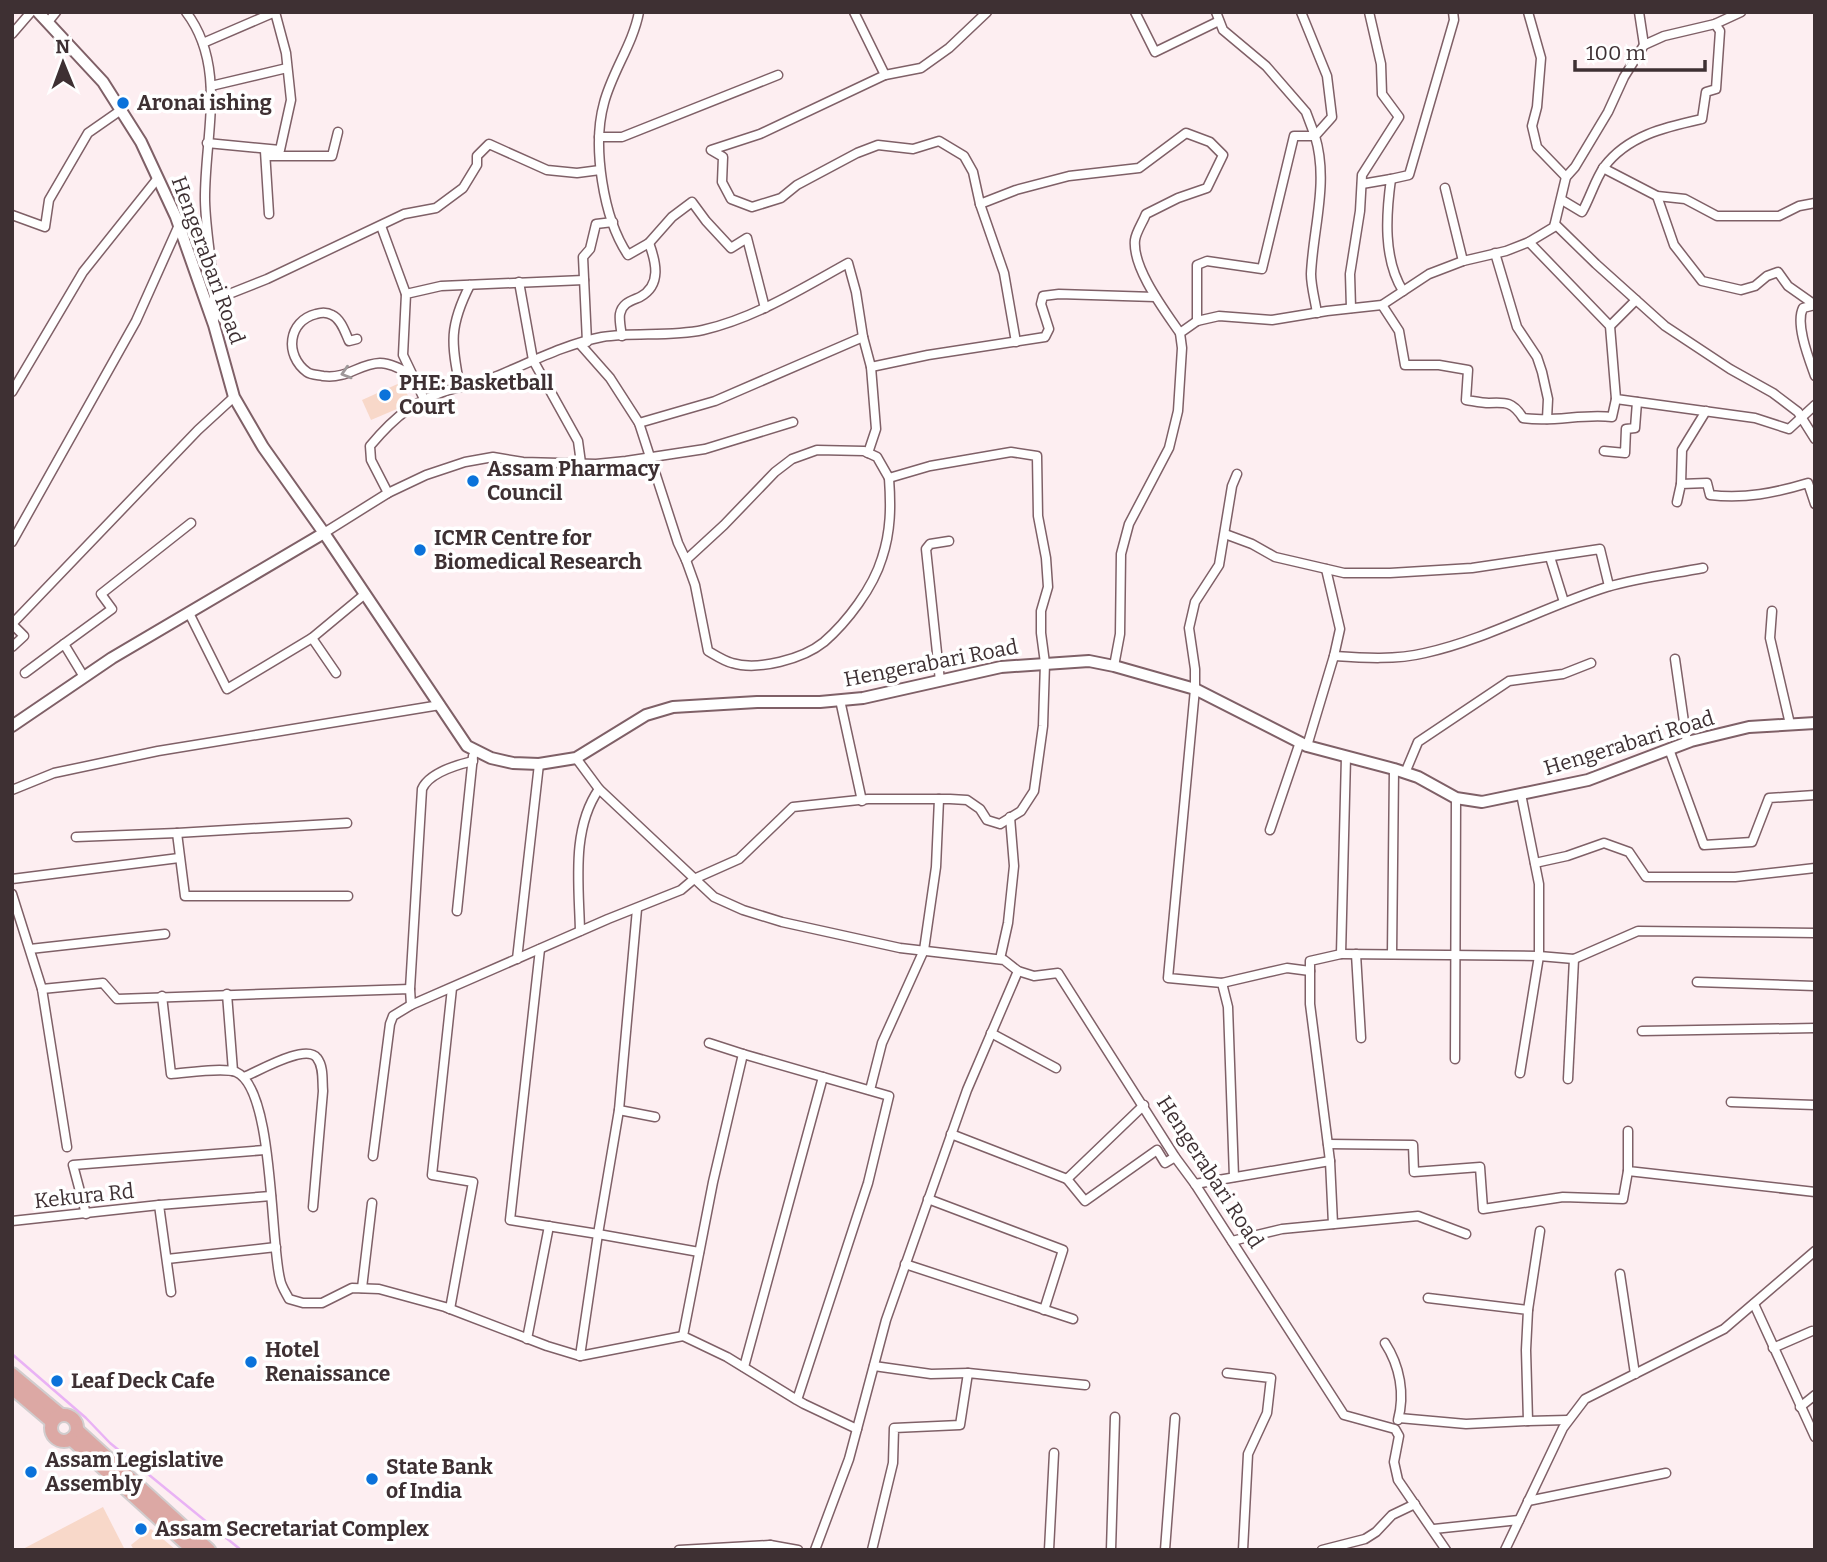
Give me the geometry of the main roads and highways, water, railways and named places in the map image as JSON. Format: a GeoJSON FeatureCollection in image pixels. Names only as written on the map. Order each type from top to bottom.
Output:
{"type":"FeatureCollection","features":[{"type":"Feature","properties":{"kind":"main road","name":"Hengerabari Road"},"geometry":{"type":"LineString","coordinates":[[38,12],[103,82],[141,142],[179,225],[214,325],[234,397],[263,447],[473,755],[513,763],[539,764],[576,758],[646,715],[673,707],[863,698],[1001,667],[1089,661],[1195,688],[1304,744],[1418,777],[1456,798],[1482,802],[1588,780],[1687,743],[1749,727],[1815,723]]}},
{"type":"Feature","properties":{"kind":"main road"},"geometry":{"type":"LineString","coordinates":[[12,726],[84,677],[324,533]]}},
{"type":"Feature","properties":{"kind":"main road"},"geometry":{"type":"LineString","coordinates":[[12,1374],[56,1419]]}},
{"type":"Feature","properties":{"kind":"main road"},"geometry":{"type":"LineString","coordinates":[[12,1388],[56,1419],[72,1418],[74,1434],[192,1550]]}},
{"type":"Feature","properties":{"kind":"main road"},"geometry":{"type":"LineString","coordinates":[[56,1419],[51,1433],[56,1440],[65,1442],[74,1434]]}},
{"type":"Feature","properties":{"kind":"main road"},"geometry":{"type":"LineString","coordinates":[[74,1434],[209,1550]]}},
{"type":"Feature","properties":{"kind":"waterway"},"geometry":{"type":"LineString","coordinates":[[12,1354],[86,1418],[110,1443],[241,1550]]}},
{"type":"Feature","properties":{"kind":"place","name":"Aronai ishing"},"geometry":{"type":"Point","coordinates":[123,103]}},
{"type":"Feature","properties":{"kind":"place","name":"PHE: Basketball Court"},"geometry":{"type":"Point","coordinates":[385,395]}},
{"type":"Feature","properties":{"kind":"place","name":"Assam Pharmacy Council"},"geometry":{"type":"Point","coordinates":[473,481]}},
{"type":"Feature","properties":{"kind":"place","name":"ICMR Centre for Biomedical Research"},"geometry":{"type":"Point","coordinates":[420,550]}},
{"type":"Feature","properties":{"kind":"place","name":"Hotel Renaissance"},"geometry":{"type":"Point","coordinates":[251,1362]}},
{"type":"Feature","properties":{"kind":"place","name":"Leaf Deck Cafe"},"geometry":{"type":"Point","coordinates":[57,1381]}},
{"type":"Feature","properties":{"kind":"place","name":"Assam Legislative Assembly"},"geometry":{"type":"Point","coordinates":[31,1472]}},
{"type":"Feature","properties":{"kind":"place","name":"State Bank of India"},"geometry":{"type":"Point","coordinates":[372,1479]}},
{"type":"Feature","properties":{"kind":"place","name":"Assam Secretariat Complex"},"geometry":{"type":"Point","coordinates":[141,1529]}}]}
